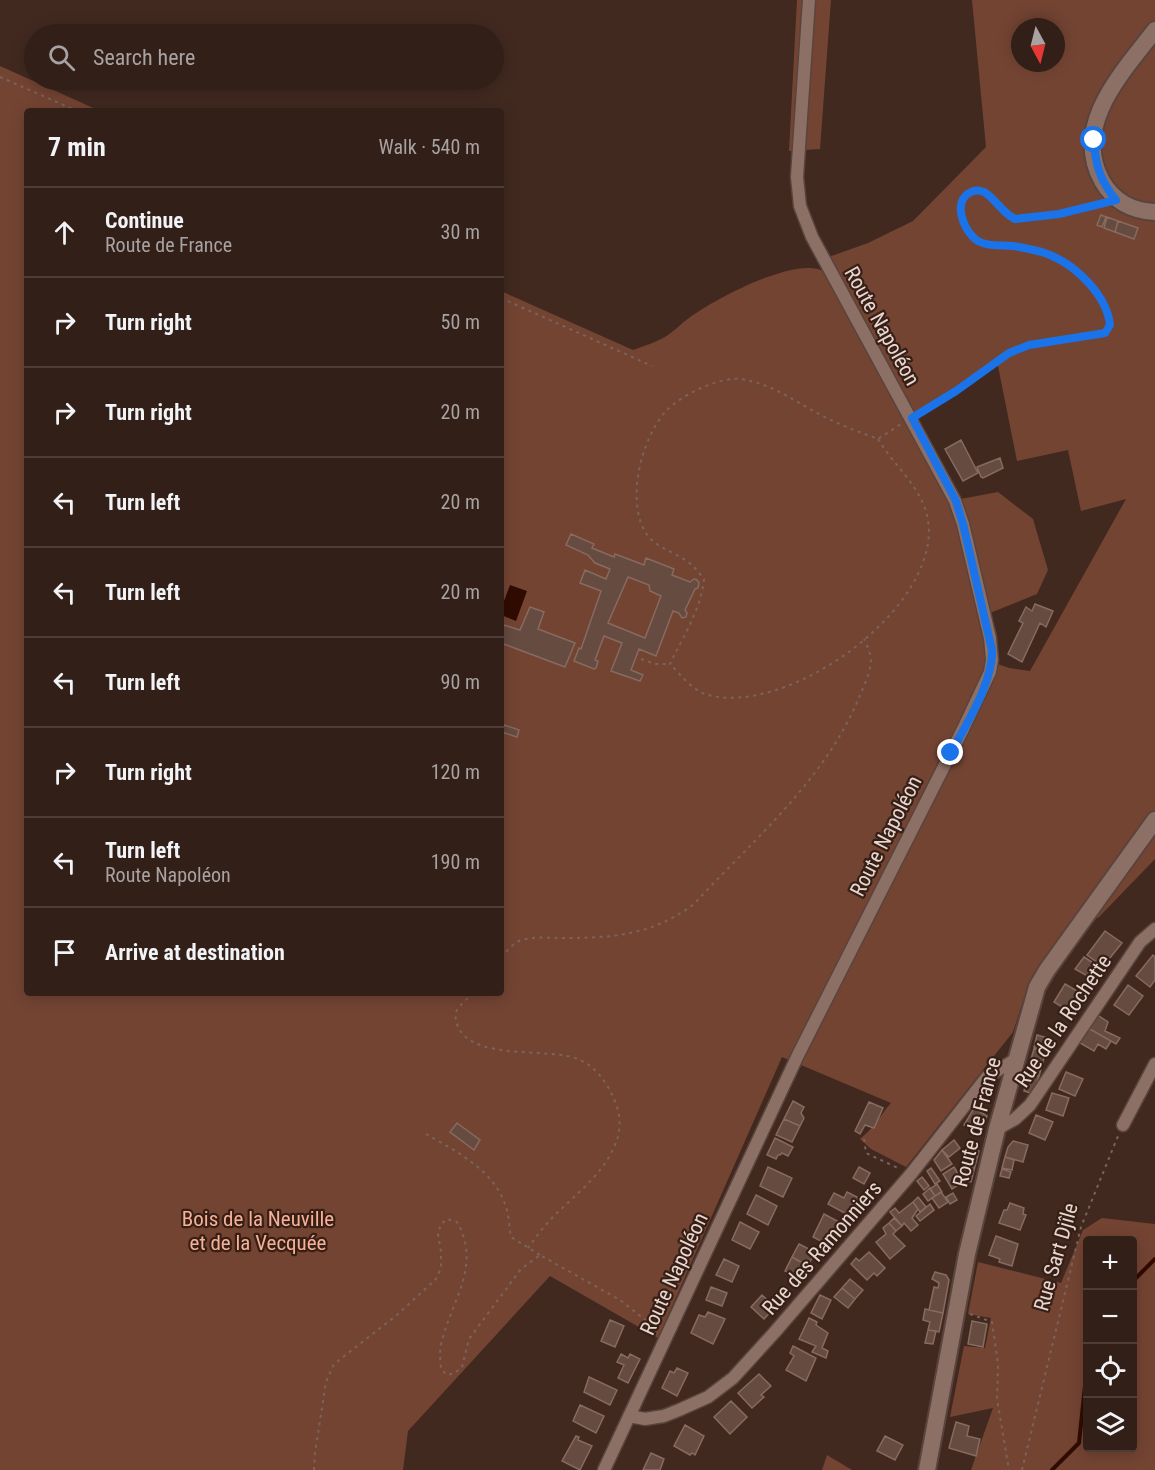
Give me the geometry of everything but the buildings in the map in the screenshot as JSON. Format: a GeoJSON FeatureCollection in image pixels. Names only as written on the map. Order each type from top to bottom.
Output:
{"type":"FeatureCollection","features":[{"type":"Feature","properties":{"kind":"main road"},"geometry":{"type":"LineString","coordinates":[[1155,30],[1107,95],[1099,111],[1095,127],[1094,148],[1096,167],[1107,189],[1116,200],[1131,208],[1155,212]]}},
{"type":"Feature","properties":{"kind":"main road","name":"Route de France"},"geometry":{"type":"LineString","coordinates":[[927,1470],[956,1309],[982,1189],[1037,987],[1155,820]]}},
{"type":"Feature","properties":{"kind":"street","name":"Route Napoléon"},"geometry":{"type":"LineString","coordinates":[[604,1470],[806,1038],[963,729],[991,667],[990,638],[956,501],[823,259],[800,206],[798,168],[808,0]]}},
{"type":"Feature","properties":{"kind":"street","name":"Rue de la Rochette"},"geometry":{"type":"LineString","coordinates":[[997,1130],[1015,1119],[1030,1105],[1140,942],[1155,929]]}},
{"type":"Feature","properties":{"kind":"street","name":"Rue des Ramonniers"},"geometry":{"type":"LineString","coordinates":[[629,1416],[645,1419],[671,1413],[708,1397],[733,1378],[774,1334],[911,1174],[987,1077],[1016,1059]]}},
{"type":"Feature","properties":{"kind":"street"},"geometry":{"type":"LineString","coordinates":[[1123,1125],[1155,1064]]}},
{"type":"Feature","properties":{"kind":"path"},"geometry":{"type":"LineString","coordinates":[[0,77],[24,88]]}},
{"type":"Feature","properties":{"kind":"path"},"geometry":{"type":"LineString","coordinates":[[29,90],[70,108]]}},
{"type":"Feature","properties":{"kind":"path"},"geometry":{"type":"LineString","coordinates":[[878,439],[956,391],[1009,353],[1029,345],[1105,333],[1110,325],[1106,308],[1094,290],[1073,269],[1051,255],[1017,246],[977,241],[969,233],[963,221],[961,206],[966,195],[975,190],[983,192],[1008,216],[1015,219],[1059,214],[1116,200]]}},
{"type":"Feature","properties":{"kind":"path"},"geometry":{"type":"LineString","coordinates":[[504,299],[652,366]]}},
{"type":"Feature","properties":{"kind":"path"},"geometry":{"type":"LineString","coordinates":[[641,659],[655,664],[670,664],[701,693],[720,698],[743,698],[764,694],[809,677],[844,655],[878,628],[901,602],[916,577],[928,542],[928,520],[922,502],[878,439],[821,416],[777,389],[758,382],[737,379],[714,383],[698,389],[667,411],[655,426],[639,469],[637,506],[640,522],[650,540],[691,565],[704,579],[703,592],[698,605],[670,664]]}},
{"type":"Feature","properties":{"kind":"path"},"geometry":{"type":"LineString","coordinates":[[504,954],[521,940],[637,933],[660,926],[694,904],[786,809],[835,745],[849,722],[868,675],[872,659],[864,639]]}},
{"type":"Feature","properties":{"kind":"path"},"geometry":{"type":"LineString","coordinates":[[470,996],[457,1010],[455,1020],[461,1034],[473,1042],[491,1048],[559,1054],[578,1059],[597,1071],[610,1090],[619,1111],[620,1131],[614,1148],[603,1165],[528,1248]]}},
{"type":"Feature","properties":{"kind":"path","name":"Rue Sart Djîle"},"geometry":{"type":"LineString","coordinates":[[1022,1470],[1081,1227],[1123,1125]]}},
{"type":"Feature","properties":{"kind":"path"},"geometry":{"type":"LineString","coordinates":[[426,1134],[474,1163],[493,1181],[505,1204],[511,1237],[620,1300],[652,1327],[667,1336]]}},
{"type":"Feature","properties":{"kind":"path"},"geometry":{"type":"LineString","coordinates":[[864,1139],[866,1153],[911,1174]]}},
{"type":"Feature","properties":{"kind":"path"},"geometry":{"type":"LineString","coordinates":[[314,1470],[326,1382],[334,1364],[397,1316],[436,1279],[441,1268],[438,1234],[441,1224],[447,1219],[458,1222],[464,1234],[467,1268],[442,1338],[441,1369],[447,1374],[456,1374],[462,1367],[469,1339],[521,1269],[540,1255]]}},
{"type":"Feature","properties":{"kind":"path"},"geometry":{"type":"LineString","coordinates":[[956,1309],[992,1322],[998,1364],[997,1399],[1009,1470]]}},
{"type":"Feature","properties":{"kind":"green space"},"geometry":{"type":"Polygon","coordinates":[[[797,0],[831,0],[820,149],[789,151],[797,0]]]}},
{"type":"Feature","properties":{"kind":"green space","name":"Bois de la Neuville et de la Vecquée"},"geometry":{"type":"Polygon","coordinates":[[[972,0],[1155,0],[1155,859],[1098,918],[1082,906],[1037,972],[1025,995],[1013,1032],[906,1167],[871,1149],[860,1139],[891,1103],[782,1057],[658,1338],[550,1276],[408,1431],[403,1470],[0,1470],[0,66],[24,77],[24,90],[53,90],[93,108],[24,108],[24,996],[504,996],[504,292],[633,350],[670,334],[701,310],[735,291],[776,274],[796,269],[812,268],[825,272],[823,259],[868,243],[913,221],[986,147],[972,0]],[[997,361],[956,391],[912,418],[955,500],[998,492],[1033,519],[1048,570],[1037,594],[980,617],[989,661],[1009,668],[1030,671],[1126,499],[1081,511],[1068,450],[1017,461],[997,361]]]}},
{"type":"Feature","properties":{"kind":"green space"},"geometry":{"type":"Polygon","coordinates":[[[1102,1218],[1155,1224],[1155,1470],[971,1470],[993,1408],[950,1417],[964,1346],[985,1348],[991,1318],[968,1314],[978,1262],[1061,1283],[1083,1230],[1102,1218]]]}},
{"type":"Feature","properties":{"kind":"green space"},"geometry":{"type":"Polygon","coordinates":[[[827,1455],[852,1470],[822,1470],[827,1455]]]}},
{"type":"Feature","properties":{"kind":"shaded area"},"geometry":{"type":"Polygon","coordinates":[[[510,585],[527,591],[516,621],[504,616],[504,601],[510,585]]]}},
{"type":"Feature","properties":{"kind":"waterway"},"geometry":{"type":"LineString","coordinates":[[1137,1277],[1155,1259]]}},
{"type":"Feature","properties":{"kind":"waterway"},"geometry":{"type":"LineString","coordinates":[[1052,1470],[1079,1443],[1084,1398]]}},
{"type":"Feature","properties":{"kind":"route"},"geometry":{"type":"LineString","coordinates":[[951,753],[986,681],[991,667],[992,650],[956,501],[912,418],[956,391],[1009,353],[1029,345],[1105,333],[1110,325],[1109,315],[1103,302],[1073,269],[1051,255],[1017,246],[977,241],[969,233],[963,221],[961,206],[966,195],[975,190],[983,192],[1008,216],[1015,219],[1059,214],[1116,200],[1107,189],[1096,167],[1094,140]]}}]}
